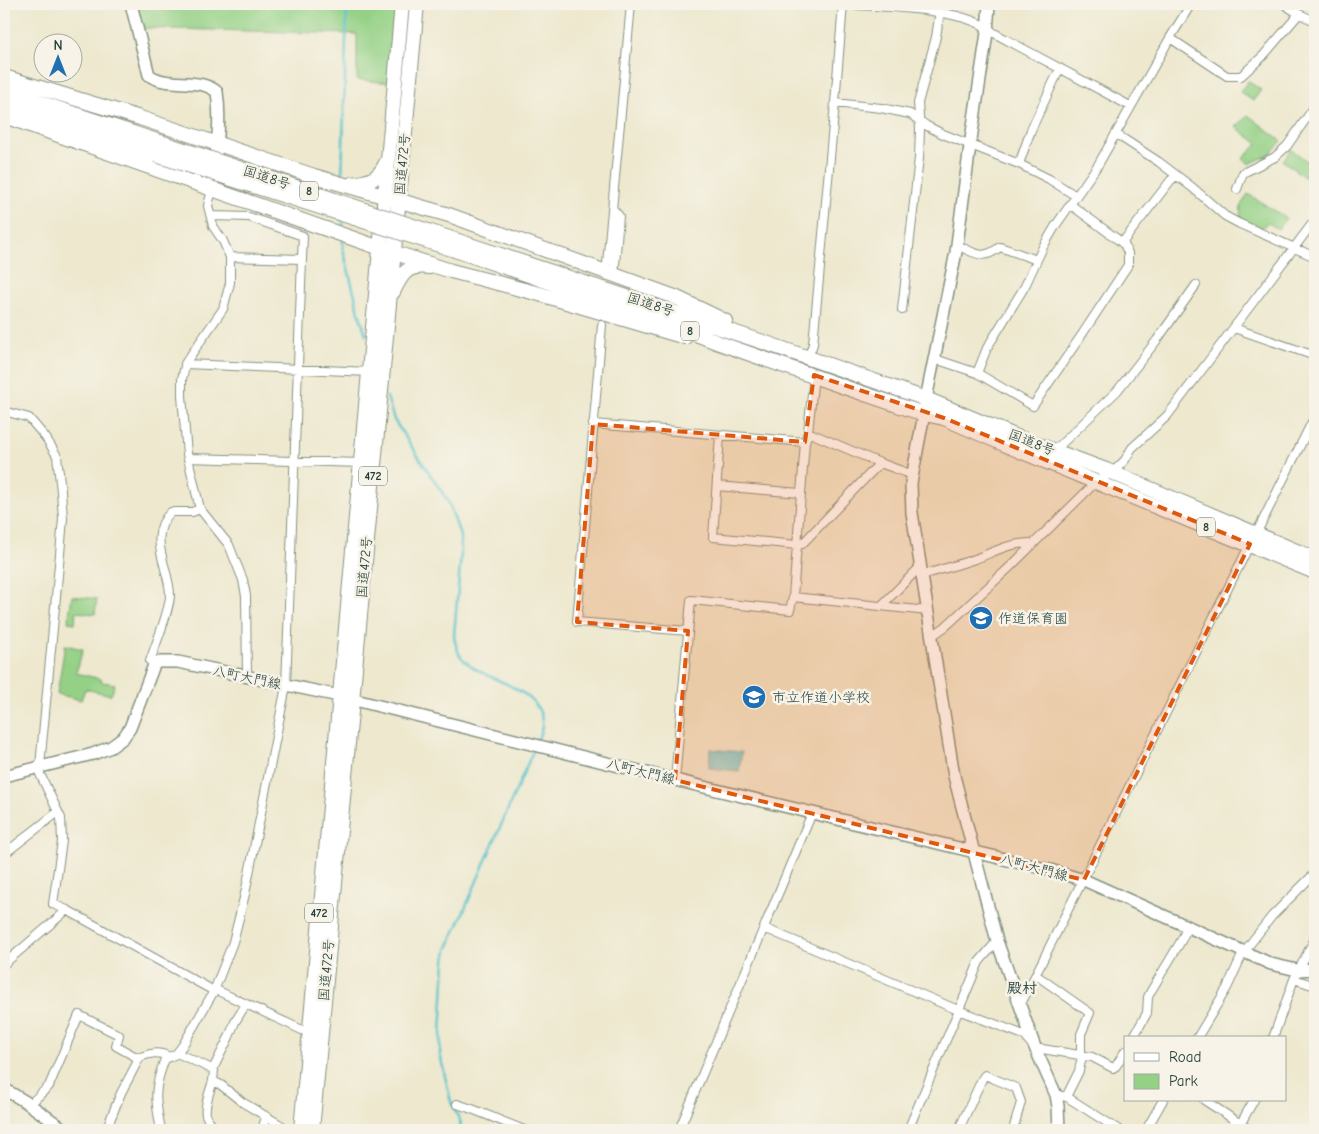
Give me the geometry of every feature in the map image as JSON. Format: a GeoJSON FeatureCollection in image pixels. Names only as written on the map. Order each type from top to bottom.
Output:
{"type":"FeatureCollection","features":[{"type":"Feature","properties":{"kind":"highway","name":"国道472号"},"geometry":{"type":"LineString","coordinates":[[300,1130],[389,299],[384,196],[402,4]]}},
{"type":"Feature","properties":{"kind":"highway","name":"国道472号"},"geometry":{"type":"LineString","coordinates":[[312,1130],[370,372],[387,250],[399,200],[417,4]]}},
{"type":"Feature","properties":{"kind":"highway","name":"8"},"geometry":{"type":"LineString","coordinates":[[4,77],[140,118],[478,226],[675,297],[732,324],[743,335]]}},
{"type":"Feature","properties":{"kind":"highway","name":"国道8号"},"geometry":{"type":"LineString","coordinates":[[4,91],[158,148],[456,245],[743,335],[926,399],[1112,473],[1253,539],[1315,572]]}},
{"type":"Feature","properties":{"kind":"highway","name":"国道8号"},"geometry":{"type":"LineString","coordinates":[[4,105],[158,148]]}},
{"type":"Feature","properties":{"kind":"highway","name":"8"},"geometry":{"type":"LineString","coordinates":[[4,116],[451,271],[536,293],[676,335],[719,343]]}},
{"type":"Feature","properties":{"kind":"highway"},"geometry":{"type":"LineString","coordinates":[[346,185],[364,183],[374,179],[382,172],[388,158]]}},
{"type":"Feature","properties":{"kind":"highway","name":"国道8号"},"geometry":{"type":"LineString","coordinates":[[456,245],[719,343],[924,414],[944,418],[1096,482],[1253,539],[1315,559]]}},
{"type":"Feature","properties":{"kind":"highway"},"geometry":{"type":"LineString","coordinates":[[389,299],[406,270],[418,266],[451,271]]}},
{"type":"Feature","properties":{"kind":"main road"},"geometry":{"type":"LineString","coordinates":[[131,4],[149,75],[157,81],[210,86],[217,92],[217,144],[212,189]]}},
{"type":"Feature","properties":{"kind":"main road"},"geometry":{"type":"LineString","coordinates":[[989,4],[988,27],[957,245],[911,483],[912,513],[954,776],[997,942],[1036,1050],[1061,1096],[1058,1106],[1058,1130]]}},
{"type":"Feature","properties":{"kind":"main road","name":"八町大門線"},"geometry":{"type":"LineString","coordinates":[[154,665],[157,662],[178,662],[346,698],[675,780],[1050,870],[1084,880],[1243,953],[1295,974],[1315,969]]}},
{"type":"Feature","properties":{"kind":"main road"},"geometry":{"type":"LineString","coordinates":[[4,776],[94,754],[111,747],[123,738],[130,728],[154,665]]}},
{"type":"Feature","properties":{"kind":"main road"},"geometry":{"type":"LineString","coordinates":[[4,1089],[65,1130]]}},
{"type":"Feature","properties":{"kind":"street"},"geometry":{"type":"LineString","coordinates":[[607,264],[631,4]]}},
{"type":"Feature","properties":{"kind":"street"},"geometry":{"type":"LineString","coordinates":[[808,358],[813,344],[836,103],[842,4],[944,12],[988,27],[994,33],[1130,106]]}},
{"type":"Feature","properties":{"kind":"street"},"geometry":{"type":"LineString","coordinates":[[902,310],[918,158],[920,129],[918,103],[936,37],[941,4]]}},
{"type":"Feature","properties":{"kind":"street"},"geometry":{"type":"LineString","coordinates":[[977,373],[987,348],[1025,286],[1056,225],[1098,165],[1130,106],[1191,4]]}},
{"type":"Feature","properties":{"kind":"street"},"geometry":{"type":"LineString","coordinates":[[1284,4],[1299,14],[1315,21]]}},
{"type":"Feature","properties":{"kind":"street"},"geometry":{"type":"LineString","coordinates":[[1170,38],[1226,76],[1241,76],[1263,56],[1299,14]]}},
{"type":"Feature","properties":{"kind":"street"},"geometry":{"type":"LineString","coordinates":[[1019,164],[1031,130],[1060,68]]}},
{"type":"Feature","properties":{"kind":"street"},"geometry":{"type":"LineString","coordinates":[[836,103],[896,110],[910,114],[927,126],[970,146],[1019,164],[1049,179],[1076,196]]}},
{"type":"Feature","properties":{"kind":"street"},"geometry":{"type":"LineString","coordinates":[[1237,189],[1243,173],[1275,157],[1287,146],[1315,106]]}},
{"type":"Feature","properties":{"kind":"street"},"geometry":{"type":"LineString","coordinates":[[1116,134],[1177,176],[1225,216],[1315,257]]}},
{"type":"Feature","properties":{"kind":"street"},"geometry":{"type":"LineString","coordinates":[[1122,243],[1171,180],[1177,176]]}},
{"type":"Feature","properties":{"kind":"street"},"geometry":{"type":"LineString","coordinates":[[212,189],[208,206],[213,226],[223,240],[230,257],[230,282],[223,309],[185,364],[182,379],[182,396],[188,458],[200,509],[229,545],[243,580],[246,596],[247,677]]}},
{"type":"Feature","properties":{"kind":"street"},"geometry":{"type":"LineString","coordinates":[[935,359],[977,373],[1033,406],[1082,336],[1128,265],[1128,253],[1122,243],[1071,205]]}},
{"type":"Feature","properties":{"kind":"street"},"geometry":{"type":"LineString","coordinates":[[613,209],[619,216],[614,276]]}},
{"type":"Feature","properties":{"kind":"street"},"geometry":{"type":"LineString","coordinates":[[161,1130],[156,1094],[158,1079],[165,1060],[183,1045],[214,990],[233,942],[245,894],[286,686],[303,236],[249,217],[211,216]]}},
{"type":"Feature","properties":{"kind":"street"},"geometry":{"type":"LineString","coordinates":[[932,636],[945,627],[1033,545],[1096,482],[1112,473],[1125,460],[1132,448],[1167,416],[1315,220]]}},
{"type":"Feature","properties":{"kind":"street"},"geometry":{"type":"LineString","coordinates":[[957,245],[984,256],[991,254],[1000,247],[1037,260]]}},
{"type":"Feature","properties":{"kind":"street"},"geometry":{"type":"LineString","coordinates":[[230,257],[302,259]]}},
{"type":"Feature","properties":{"kind":"street"},"geometry":{"type":"LineString","coordinates":[[1054,451],[1117,390],[1157,340],[1196,285]]}},
{"type":"Feature","properties":{"kind":"street"},"geometry":{"type":"LineString","coordinates":[[602,325],[592,424],[577,622],[688,631]]}},
{"type":"Feature","properties":{"kind":"street"},"geometry":{"type":"LineString","coordinates":[[1234,328],[1315,356]]}},
{"type":"Feature","properties":{"kind":"street"},"geometry":{"type":"LineString","coordinates":[[185,364],[370,372]]}},
{"type":"Feature","properties":{"kind":"street"},"geometry":{"type":"LineString","coordinates":[[675,780],[691,600],[790,610],[793,597],[804,442],[808,432],[814,375]]}},
{"type":"Feature","properties":{"kind":"street"},"geometry":{"type":"LineString","coordinates":[[4,411],[29,418],[46,438],[57,456],[61,491],[63,518],[40,766],[40,774],[61,818],[62,841],[53,904],[214,990],[310,1032]]}},
{"type":"Feature","properties":{"kind":"street"},"geometry":{"type":"LineString","coordinates":[[1020,1006],[1315,416]]}},
{"type":"Feature","properties":{"kind":"street"},"geometry":{"type":"LineString","coordinates":[[592,424],[804,442]]}},
{"type":"Feature","properties":{"kind":"street"},"geometry":{"type":"LineString","coordinates":[[808,432],[913,475]]}},
{"type":"Feature","properties":{"kind":"street"},"geometry":{"type":"LineString","coordinates":[[720,435],[713,537],[802,544],[880,463]]}},
{"type":"Feature","properties":{"kind":"street"},"geometry":{"type":"LineString","coordinates":[[188,458],[362,463]]}},
{"type":"Feature","properties":{"kind":"street"},"geometry":{"type":"LineString","coordinates":[[717,486],[800,492]]}},
{"type":"Feature","properties":{"kind":"street"},"geometry":{"type":"LineString","coordinates":[[154,665],[150,661],[170,600],[170,587],[160,552],[161,530],[165,518],[171,512],[192,512],[200,509]]}},
{"type":"Feature","properties":{"kind":"street"},"geometry":{"type":"LineString","coordinates":[[881,606],[922,570],[977,558],[1002,547],[1019,543],[1030,542],[1033,545]]}},
{"type":"Feature","properties":{"kind":"street"},"geometry":{"type":"LineString","coordinates":[[793,597],[928,611]]}},
{"type":"Feature","properties":{"kind":"street"},"geometry":{"type":"LineString","coordinates":[[4,854],[58,812]]}},
{"type":"Feature","properties":{"kind":"street"},"geometry":{"type":"LineString","coordinates":[[679,1130],[812,813]]}},
{"type":"Feature","properties":{"kind":"street"},"geometry":{"type":"LineString","coordinates":[[1198,1036],[1227,988],[1243,953],[1272,916],[1315,872]]}},
{"type":"Feature","properties":{"kind":"street"},"geometry":{"type":"LineString","coordinates":[[4,964],[67,910]]}},
{"type":"Feature","properties":{"kind":"street"},"geometry":{"type":"LineString","coordinates":[[764,928],[958,1010],[1024,1035],[1036,1050],[1042,1049],[1092,1057],[1113,1068],[1124,1053]]}},
{"type":"Feature","properties":{"kind":"street"},"geometry":{"type":"LineString","coordinates":[[1134,1036],[1146,1013],[1148,997],[1187,928]]}},
{"type":"Feature","properties":{"kind":"street"},"geometry":{"type":"LineString","coordinates":[[1274,1036],[1295,974],[1315,938]]}},
{"type":"Feature","properties":{"kind":"street"},"geometry":{"type":"LineString","coordinates":[[908,1130],[978,962],[997,942]]}},
{"type":"Feature","properties":{"kind":"street"},"geometry":{"type":"LineString","coordinates":[[1295,974],[1315,986]]}},
{"type":"Feature","properties":{"kind":"street"},"geometry":{"type":"LineString","coordinates":[[1036,975],[1090,1013],[1081,1034],[1079,1071],[1061,1096],[1120,1130]]}},
{"type":"Feature","properties":{"kind":"street"},"geometry":{"type":"LineString","coordinates":[[212,1130],[213,1127],[206,1116],[213,1070],[230,1038],[235,1022],[246,1004]]}},
{"type":"Feature","properties":{"kind":"street"},"geometry":{"type":"LineString","coordinates":[[29,1105],[50,1086],[79,1015],[120,1035],[116,1046],[138,1058],[153,1052],[173,1055],[213,1070]]}},
{"type":"Feature","properties":{"kind":"street"},"geometry":{"type":"LineString","coordinates":[[106,1130],[121,1093],[140,1057]]}},
{"type":"Feature","properties":{"kind":"street"},"geometry":{"type":"LineString","coordinates":[[961,1130],[960,1127],[982,1079],[986,1075],[1016,1088],[1021,1102],[1014,1130]]}},
{"type":"Feature","properties":{"kind":"street"},"geometry":{"type":"LineString","coordinates":[[212,1082],[221,1085],[266,1117],[289,1130]]}},
{"type":"Feature","properties":{"kind":"street"},"geometry":{"type":"LineString","coordinates":[[1146,1130],[1162,1102]]}},
{"type":"Feature","properties":{"kind":"street"},"geometry":{"type":"LineString","coordinates":[[1207,1102],[1239,1127],[1250,1130]]}},
{"type":"Feature","properties":{"kind":"street"},"geometry":{"type":"LineString","coordinates":[[1239,1127],[1253,1102]]}},
{"type":"Feature","properties":{"kind":"street"},"geometry":{"type":"LineString","coordinates":[[457,1104],[524,1130]]}},
{"type":"Feature","properties":{"kind":"street"},"geometry":{"type":"LineString","coordinates":[[262,1130],[266,1117]]}},
{"type":"Feature","properties":{"kind":"highlighted area"},"geometry":{"type":"Polygon","coordinates":[[[814,375],[944,418],[1250,544],[1084,880],[675,780],[688,631],[577,622],[593,424],[805,442],[814,375]]]}},
{"type":"Feature","properties":{"kind":"green space"},"geometry":{"type":"Polygon","coordinates":[[[134,4],[399,4],[392,83],[357,80],[357,34],[138,28],[134,4]]]}},
{"type":"Feature","properties":{"kind":"green space"},"geometry":{"type":"Polygon","coordinates":[[[1248,81],[1261,90],[1253,101],[1240,92],[1248,81]]]}},
{"type":"Feature","properties":{"kind":"green space"},"geometry":{"type":"Polygon","coordinates":[[[1248,115],[1282,141],[1269,155],[1249,164],[1243,158],[1258,144],[1236,127],[1248,115]]]}},
{"type":"Feature","properties":{"kind":"green space"},"geometry":{"type":"Polygon","coordinates":[[[1291,149],[1315,167],[1315,185],[1283,161],[1291,149]]]}},
{"type":"Feature","properties":{"kind":"green space"},"geometry":{"type":"Polygon","coordinates":[[[1248,194],[1286,218],[1278,229],[1267,222],[1263,228],[1240,219],[1241,205],[1248,194]]]}},
{"type":"Feature","properties":{"kind":"green space"},"geometry":{"type":"Polygon","coordinates":[[[72,596],[97,599],[95,614],[76,612],[75,623],[68,622],[72,596]]]}},
{"type":"Feature","properties":{"kind":"green space"},"geometry":{"type":"Polygon","coordinates":[[[65,645],[83,649],[76,673],[101,679],[102,682],[115,684],[111,695],[85,689],[81,700],[57,694],[65,645]]]}},
{"type":"Feature","properties":{"kind":"water"},"geometry":{"type":"Polygon","coordinates":[[[710,749],[742,752],[739,771],[709,768],[710,749]]]}},
{"type":"Feature","properties":{"kind":"waterway"},"geometry":{"type":"LineString","coordinates":[[342,178],[347,4]]}},
{"type":"Feature","properties":{"kind":"waterway"},"geometry":{"type":"LineString","coordinates":[[343,218],[343,230]]}},
{"type":"Feature","properties":{"kind":"waterway"},"geometry":{"type":"LineString","coordinates":[[343,241],[343,249],[366,335]]}},
{"type":"Feature","properties":{"kind":"waterway"},"geometry":{"type":"LineString","coordinates":[[387,397],[394,420],[448,501],[460,535],[461,554],[454,635],[458,652],[470,666],[511,686],[534,702],[540,713],[542,727],[537,741]]}},
{"type":"Feature","properties":{"kind":"waterway"},"geometry":{"type":"LineString","coordinates":[[459,1130],[461,1123],[451,1102],[440,1054],[447,950],[534,749]]}},
{"type":"Feature","properties":{"kind":"place","name":"作道保育園"},"geometry":{"type":"Point","coordinates":[981,618]}},
{"type":"Feature","properties":{"kind":"place","name":"市立作道小学校"},"geometry":{"type":"Point","coordinates":[754,697]}},
{"type":"Feature","properties":{"kind":"district","name":"殿村"},"geometry":{"type":"Point","coordinates":[1022,988]}}]}
